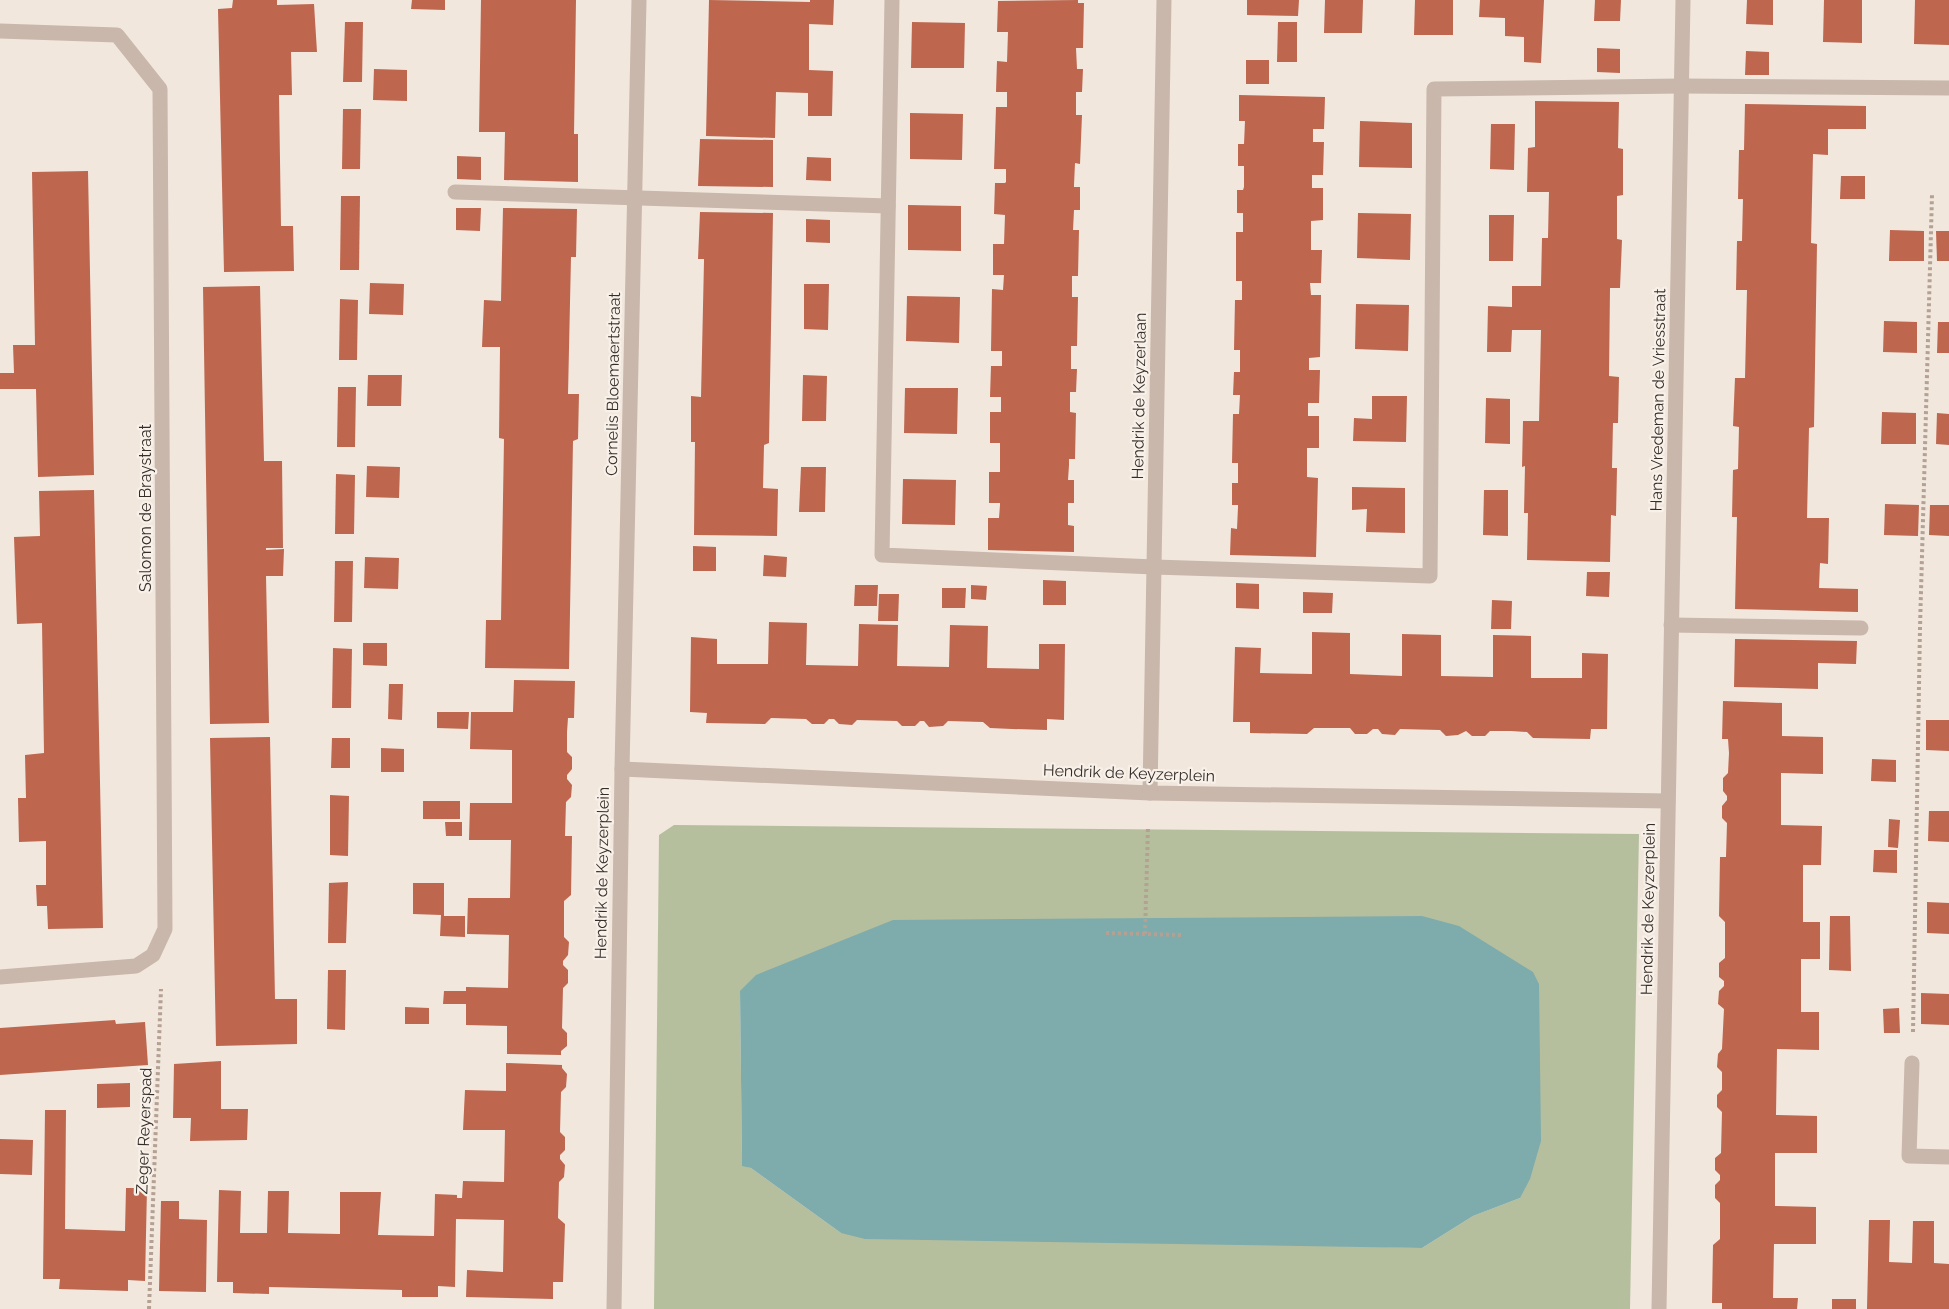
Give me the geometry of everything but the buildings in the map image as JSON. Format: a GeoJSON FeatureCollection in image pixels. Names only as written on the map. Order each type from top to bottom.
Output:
{"type":"FeatureCollection","features":[{"type":"Feature","properties":{"kind":"street","name":"Cornelis Bloemaertstraat"},"geometry":{"type":"LineString","coordinates":[[621,769],[639,0]]}},
{"type":"Feature","properties":{"kind":"street"},"geometry":{"type":"LineString","coordinates":[[892,0],[882,555],[1430,576],[1434,89],[1682,86],[1949,88]]}},
{"type":"Feature","properties":{"kind":"street","name":"Hendrik de Keyzerlaan"},"geometry":{"type":"LineString","coordinates":[[1150,793],[1164,0]]}},
{"type":"Feature","properties":{"kind":"street","name":"Hans Vredeman de Vriesstraat"},"geometry":{"type":"LineString","coordinates":[[1668,801],[1683,0]]}},
{"type":"Feature","properties":{"kind":"street","name":"Salomon de Braystraat"},"geometry":{"type":"LineString","coordinates":[[0,31],[117,35],[160,89],[165,929],[153,955]]}},
{"type":"Feature","properties":{"kind":"street"},"geometry":{"type":"LineString","coordinates":[[455,192],[888,206]]}},
{"type":"Feature","properties":{"kind":"street"},"geometry":{"type":"LineString","coordinates":[[1671,625],[1862,628]]}},
{"type":"Feature","properties":{"kind":"street","name":"Hendrik de Keyzerplein"},"geometry":{"type":"LineString","coordinates":[[614,1309],[621,769],[1150,793],[1668,801],[1659,1309]]}},
{"type":"Feature","properties":{"kind":"street"},"geometry":{"type":"LineString","coordinates":[[0,977],[136,966],[153,955]]}},
{"type":"Feature","properties":{"kind":"street"},"geometry":{"type":"LineString","coordinates":[[1912,1063],[1910,1156],[1949,1157]]}},
{"type":"Feature","properties":{"kind":"path"},"geometry":{"type":"LineString","coordinates":[[1912,1063],[1920,628],[1932,195]]}},
{"type":"Feature","properties":{"kind":"path"},"geometry":{"type":"LineString","coordinates":[[1145,934],[1150,793]]}},
{"type":"Feature","properties":{"kind":"path"},"geometry":{"type":"LineString","coordinates":[[1106,933],[1182,935]]}},
{"type":"Feature","properties":{"kind":"path","name":"Zeger Reyerspad"},"geometry":{"type":"LineString","coordinates":[[149,1309],[162,980],[153,955]]}},
{"type":"Feature","properties":{"kind":"green space"},"geometry":{"type":"Polygon","coordinates":[[[674,825],[1639,834],[1630,1309],[654,1309],[659,835],[674,825]],[[740,991],[742,1165],[751,1168],[841,1233],[1422,1248],[1473,1216],[1520,1198],[740,991]]]}},
{"type":"Feature","properties":{"kind":"water"},"geometry":{"type":"Polygon","coordinates":[[[1422,916],[1459,926],[1533,972],[1539,984],[1541,1141],[1530,1179],[1520,1198],[1473,1216],[1422,1248],[865,1239],[841,1233],[751,1168],[742,1166],[740,991],[756,975],[893,920],[1422,916]]]}}]}
